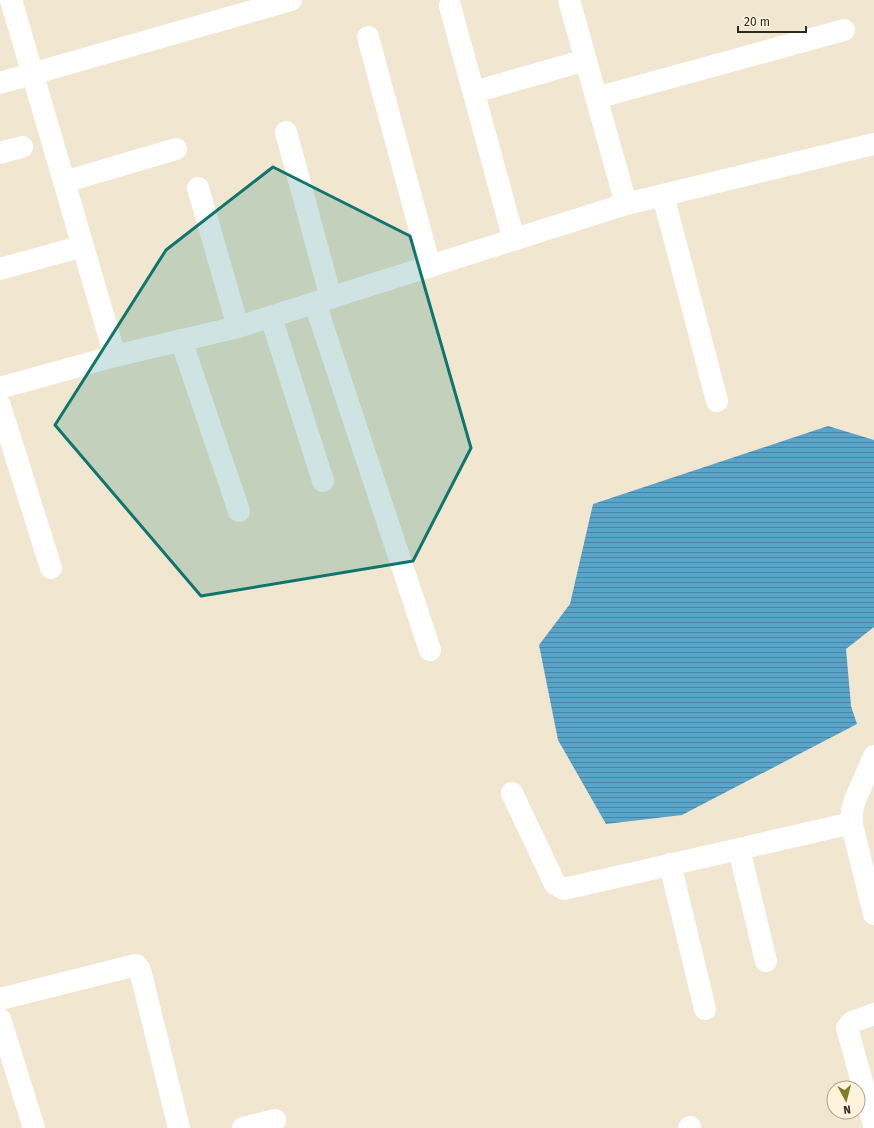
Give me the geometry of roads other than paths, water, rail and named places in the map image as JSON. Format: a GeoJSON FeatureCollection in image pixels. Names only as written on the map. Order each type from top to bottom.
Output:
{"type":"FeatureCollection","features":[{"type":"Feature","properties":{"kind":"street"},"geometry":{"type":"LineString","coordinates":[[11,0],[115,356]]}},
{"type":"Feature","properties":{"kind":"street"},"geometry":{"type":"LineString","coordinates":[[0,83],[291,0]]}},
{"type":"Feature","properties":{"kind":"street"},"geometry":{"type":"LineString","coordinates":[[569,0],[626,204]]}},
{"type":"Feature","properties":{"kind":"street"},"geometry":{"type":"LineString","coordinates":[[450,6],[514,240]]}},
{"type":"Feature","properties":{"kind":"street"},"geometry":{"type":"LineString","coordinates":[[596,98],[844,30]]}},
{"type":"Feature","properties":{"kind":"street"},"geometry":{"type":"LineString","coordinates":[[368,37],[430,267]]}},
{"type":"Feature","properties":{"kind":"street"},"geometry":{"type":"LineString","coordinates":[[474,92],[586,60]]}},
{"type":"Feature","properties":{"kind":"street"},"geometry":{"type":"LineString","coordinates":[[286,132],[323,300],[430,650]]}},
{"type":"Feature","properties":{"kind":"street"},"geometry":{"type":"LineString","coordinates":[[0,388],[115,356],[238,327],[626,204],[874,144]]}},
{"type":"Feature","properties":{"kind":"street"},"geometry":{"type":"LineString","coordinates":[[0,153],[22,147]]}},
{"type":"Feature","properties":{"kind":"street"},"geometry":{"type":"LineString","coordinates":[[64,182],[176,149]]}},
{"type":"Feature","properties":{"kind":"street"},"geometry":{"type":"LineString","coordinates":[[198,188],[238,327]]}},
{"type":"Feature","properties":{"kind":"street"},"geometry":{"type":"LineString","coordinates":[[663,195],[717,401]]}},
{"type":"Feature","properties":{"kind":"street"},"geometry":{"type":"LineString","coordinates":[[0,269],[83,246]]}},
{"type":"Feature","properties":{"kind":"street"},"geometry":{"type":"LineString","coordinates":[[271,316],[324,481]]}},
{"type":"Feature","properties":{"kind":"street"},"geometry":{"type":"LineString","coordinates":[[181,340],[239,511]]}},
{"type":"Feature","properties":{"kind":"street"},"geometry":{"type":"LineString","coordinates":[[0,406],[50,568]]}},
{"type":"Feature","properties":{"kind":"street"},"geometry":{"type":"LineString","coordinates":[[874,756],[852,810],[852,823],[874,914]]}},
{"type":"Feature","properties":{"kind":"street"},"geometry":{"type":"LineString","coordinates":[[512,793],[555,884],[564,889],[852,823]]}},
{"type":"Feature","properties":{"kind":"street"},"geometry":{"type":"LineString","coordinates":[[739,849],[766,961]]}},
{"type":"Feature","properties":{"kind":"street"},"geometry":{"type":"LineString","coordinates":[[670,864],[705,1009]]}},
{"type":"Feature","properties":{"kind":"street"},"geometry":{"type":"LineString","coordinates":[[0,999],[136,965],[140,970],[179,1128]]}},
{"type":"Feature","properties":{"kind":"street"},"geometry":{"type":"LineString","coordinates":[[874,1014],[852,1022],[847,1028],[874,1125]]}},
{"type":"Feature","properties":{"kind":"street"},"geometry":{"type":"LineString","coordinates":[[0,1019],[34,1128]]}},
{"type":"Feature","properties":{"kind":"street"},"geometry":{"type":"LineString","coordinates":[[243,1128],[275,1120]]}},
{"type":"Feature","properties":{"kind":"water"},"geometry":{"type":"Polygon","coordinates":[[[828,426],[874,440],[874,627],[846,649],[851,706],[857,724],[682,815],[606,824],[558,740],[539,645],[570,604],[593,504],[828,426]]]}}]}
